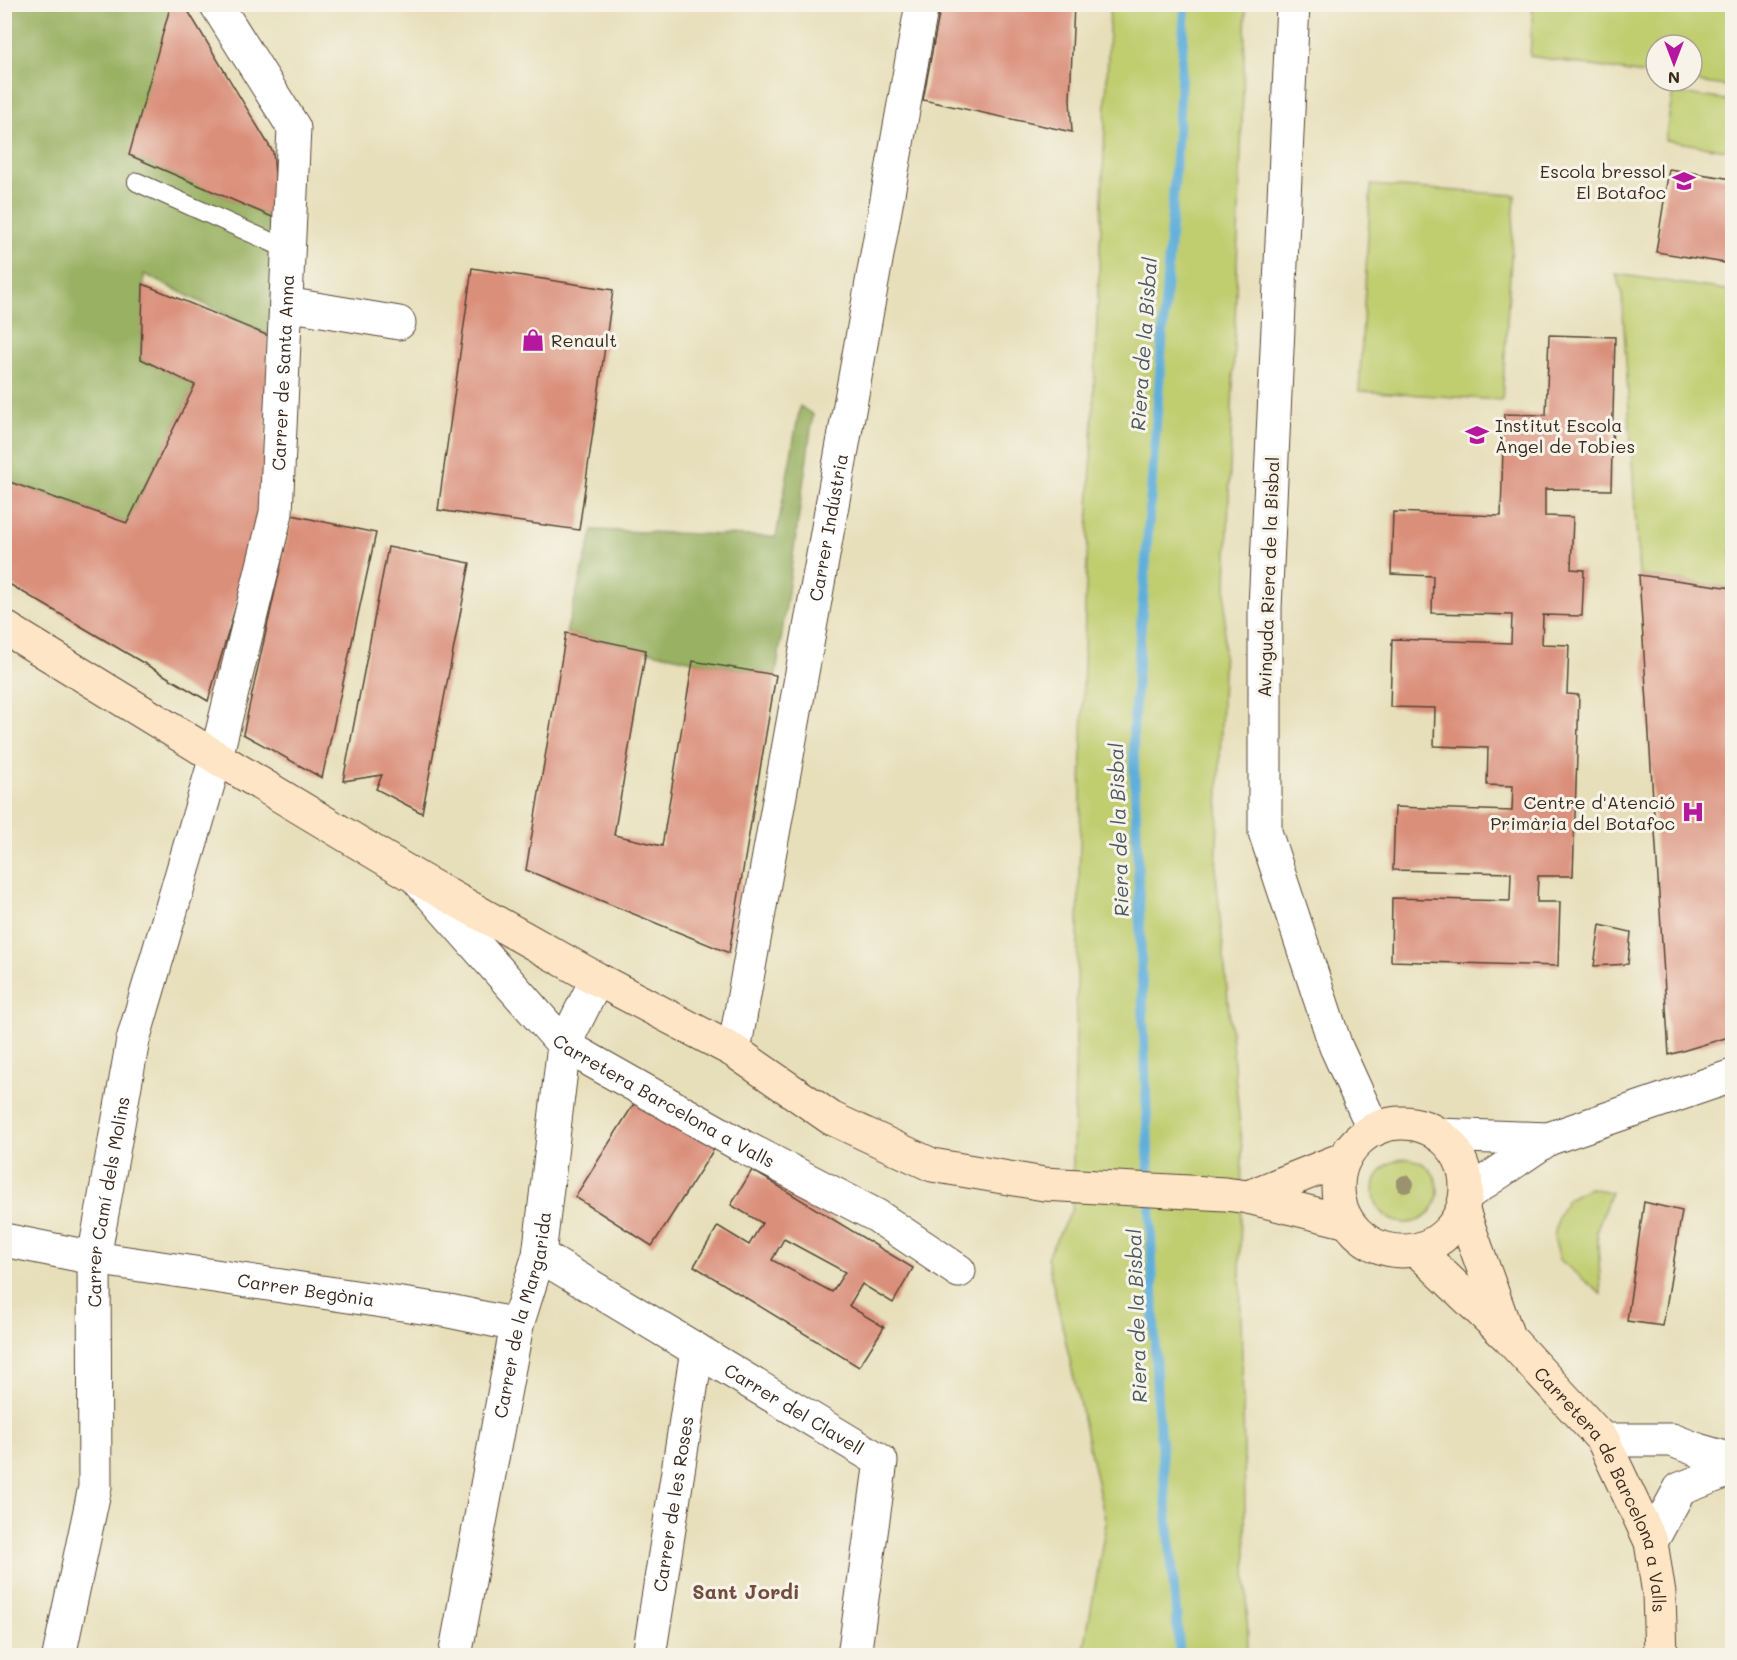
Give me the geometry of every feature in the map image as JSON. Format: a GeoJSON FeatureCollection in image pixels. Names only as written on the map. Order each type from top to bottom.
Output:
{"type":"FeatureCollection","features":[{"type":"Feature","properties":{"kind":"street","name":"Carrer de Santa Anna"},"geometry":{"type":"LineString","coordinates":[[216,4],[294,128],[276,513],[216,757]]}},
{"type":"Feature","properties":{"kind":"street","name":"Carrer Indústria"},"geometry":{"type":"LineString","coordinates":[[734,1051],[922,4]]}},
{"type":"Feature","properties":{"kind":"street","name":"Avinguda Riera de la Bisbal"},"geometry":{"type":"LineString","coordinates":[[1293,4],[1265,608],[1265,832],[1336,1047],[1374,1130]]}},
{"type":"Feature","properties":{"kind":"street"},"geometry":{"type":"LineString","coordinates":[[286,304],[399,322]]}},
{"type":"Feature","properties":{"kind":"street"},"geometry":{"type":"LineString","coordinates":[[4,627],[414,876],[597,980],[734,1051],[831,1118],[932,1166],[1044,1184],[1236,1195],[1348,1222]]}},
{"type":"Feature","properties":{"kind":"street","name":"Carrer Camí dels Molins"},"geometry":{"type":"LineString","coordinates":[[59,1656],[95,1487],[94,1258],[133,1040],[216,757]]}},
{"type":"Feature","properties":{"kind":"street","name":"Carretera Barcelona a Valls"},"geometry":{"type":"LineString","coordinates":[[414,876],[564,1045],[744,1147],[877,1216],[959,1270]]}},
{"type":"Feature","properties":{"kind":"street","name":"Carrer de la Margarida"},"geometry":{"type":"LineString","coordinates":[[455,1656],[517,1325],[539,1255],[564,1045],[597,980]]}},
{"type":"Feature","properties":{"kind":"street"},"geometry":{"type":"LineString","coordinates":[[1439,1135],[1548,1139],[1724,1084]]}},
{"type":"Feature","properties":{"kind":"street"},"geometry":{"type":"LineString","coordinates":[[1509,1338],[1465,1202],[1465,1172],[1456,1150],[1439,1135],[1424,1127],[1407,1123],[1390,1124],[1362,1137],[1345,1158],[1339,1173],[1338,1190],[1341,1207],[1348,1222],[1358,1234],[1370,1243],[1385,1249],[1401,1252],[1417,1250],[1436,1242],[1452,1229],[1465,1202],[1548,1139]]}},
{"type":"Feature","properties":{"kind":"street"},"geometry":{"type":"LineString","coordinates":[[1236,1195],[1345,1158]]}},
{"type":"Feature","properties":{"kind":"street","name":"Carrer Begònia"},"geometry":{"type":"LineString","coordinates":[[4,1240],[94,1258],[449,1311],[517,1325]]}},
{"type":"Feature","properties":{"kind":"street","name":"Carretera de Barcelona a Valls"},"geometry":{"type":"LineString","coordinates":[[1417,1250],[1509,1338],[1603,1440],[1651,1542],[1659,1594],[1661,1656]]}},
{"type":"Feature","properties":{"kind":"street","name":"Carrer del Clavell"},"geometry":{"type":"LineString","coordinates":[[539,1255],[881,1461],[854,1656]]}},
{"type":"Feature","properties":{"kind":"street","name":"Carrer de les Roses"},"geometry":{"type":"LineString","coordinates":[[649,1656],[697,1350]]}},
{"type":"Feature","properties":{"kind":"street"},"geometry":{"type":"LineString","coordinates":[[1603,1440],[1672,1440],[1732,1460]]}},
{"type":"Feature","properties":{"kind":"street"},"geometry":{"type":"LineString","coordinates":[[1651,1542],[1680,1489],[1732,1469]]}},
{"type":"Feature","properties":{"kind":"lane"},"geometry":{"type":"LineString","coordinates":[[137,182],[289,250]]}},
{"type":"Feature","properties":{"kind":"green space"},"geometry":{"type":"Polygon","coordinates":[[[5,5],[171,5],[130,155],[279,220],[269,336],[144,274],[141,359],[195,385],[127,523],[5,480],[4,366],[7,349],[4,348],[5,5]]]}},
{"type":"Feature","properties":{"kind":"green space"},"geometry":{"type":"Polygon","coordinates":[[[1110,5],[1246,5],[1216,874],[1242,1148],[1240,1259],[1248,1655],[1083,1655],[1106,1523],[1047,1257],[1072,1209],[1085,608],[1110,5]]]}},
{"type":"Feature","properties":{"kind":"green space"},"geometry":{"type":"Polygon","coordinates":[[[1533,5],[1732,5],[1732,87],[1704,83],[1704,33],[1644,33],[1644,74],[1530,56],[1533,5]]]}},
{"type":"Feature","properties":{"kind":"green space"},"geometry":{"type":"Polygon","coordinates":[[[1673,93],[1732,101],[1732,151],[1665,140],[1673,93]]]}},
{"type":"Feature","properties":{"kind":"green space"},"geometry":{"type":"Polygon","coordinates":[[[1371,185],[1515,195],[1502,400],[1359,391],[1371,185]]]}},
{"type":"Feature","properties":{"kind":"green space"},"geometry":{"type":"Polygon","coordinates":[[[1616,274],[1732,291],[1732,588],[1639,575],[1622,295],[1616,274]]]}},
{"type":"Feature","properties":{"kind":"green space"},"geometry":{"type":"Polygon","coordinates":[[[800,406],[813,415],[776,675],[693,661],[566,633],[593,530],[776,537],[800,406]]]}},
{"type":"Feature","properties":{"kind":"green space"},"geometry":{"type":"Polygon","coordinates":[[[1406,1159],[1429,1168],[1438,1191],[1429,1214],[1406,1223],[1383,1214],[1374,1191],[1383,1168],[1406,1159]]]}},
{"type":"Feature","properties":{"kind":"green space"},"geometry":{"type":"Polygon","coordinates":[[[1589,1188],[1611,1192],[1597,1229],[1601,1294],[1560,1260],[1554,1238],[1558,1216],[1567,1199],[1589,1188]]]}},
{"type":"Feature","properties":{"kind":"building"},"geometry":{"type":"Polygon","coordinates":[[[171,4],[184,4],[273,152],[279,220],[129,155],[171,4]]]}},
{"type":"Feature","properties":{"kind":"building"},"geometry":{"type":"Polygon","coordinates":[[[941,4],[1074,4],[1070,100],[1072,132],[923,100],[941,4]]]}},
{"type":"Feature","properties":{"kind":"building"},"geometry":{"type":"Polygon","coordinates":[[[1669,169],[1732,179],[1732,264],[1656,252],[1669,169]]]}},
{"type":"Feature","properties":{"kind":"building"},"geometry":{"type":"Polygon","coordinates":[[[472,268],[613,290],[579,530],[438,510],[472,268]]]}},
{"type":"Feature","properties":{"kind":"building"},"geometry":{"type":"Polygon","coordinates":[[[143,284],[269,336],[264,511],[208,701],[4,581],[4,480],[127,523],[195,385],[141,359],[143,284]]]}},
{"type":"Feature","properties":{"kind":"building"},"geometry":{"type":"Polygon","coordinates":[[[1549,335],[1615,337],[1611,490],[1545,489],[1545,516],[1573,517],[1571,569],[1584,570],[1582,616],[1543,615],[1542,644],[1569,645],[1567,694],[1579,695],[1573,876],[1538,876],[1537,902],[1560,902],[1558,966],[1391,961],[1392,898],[1510,901],[1511,873],[1393,870],[1395,807],[1512,811],[1513,786],[1487,785],[1488,748],[1434,746],[1435,708],[1390,707],[1392,639],[1511,643],[1512,615],[1432,613],[1433,576],[1391,574],[1393,512],[1501,516],[1504,414],[1546,415],[1549,335]]]}},
{"type":"Feature","properties":{"kind":"building"},"geometry":{"type":"Polygon","coordinates":[[[292,515],[376,533],[322,778],[243,734],[292,515]]]}},
{"type":"Feature","properties":{"kind":"building"},"geometry":{"type":"Polygon","coordinates":[[[388,547],[470,563],[422,813],[376,789],[382,775],[343,781],[388,547]]]}},
{"type":"Feature","properties":{"kind":"building","name":"Centre d'Atenció Primària del Botafoc"},"geometry":{"type":"Polygon","coordinates":[[[1639,575],[1732,588],[1732,1036],[1669,1055],[1639,575]]]}},
{"type":"Feature","properties":{"kind":"building"},"geometry":{"type":"Polygon","coordinates":[[[566,633],[646,650],[614,835],[662,846],[693,661],[776,675],[729,953],[526,870],[566,633]]]}},
{"type":"Feature","properties":{"kind":"building"},"geometry":{"type":"Polygon","coordinates":[[[1600,925],[1631,932],[1628,964],[1594,966],[1600,925]]]}},
{"type":"Feature","properties":{"kind":"building"},"geometry":{"type":"Polygon","coordinates":[[[640,1094],[718,1143],[652,1246],[575,1197],[640,1094]]]}},
{"type":"Feature","properties":{"kind":"building"},"geometry":{"type":"Polygon","coordinates":[[[752,1170],[913,1268],[893,1303],[862,1284],[849,1306],[884,1327],[859,1367],[694,1266],[718,1226],[749,1245],[762,1223],[731,1205],[752,1170]],[[784,1239],[772,1260],[832,1292],[845,1272],[784,1239]]]}},
{"type":"Feature","properties":{"kind":"building"},"geometry":{"type":"Polygon","coordinates":[[[1644,1202],[1682,1211],[1663,1326],[1627,1321],[1644,1202]]]}},
{"type":"Feature","properties":{"kind":"waterway","name":"Riera de la Bisbal"},"geometry":{"type":"LineString","coordinates":[[1180,1656],[1157,1399],[1133,732],[1178,132],[1185,4]]}},
{"type":"Feature","properties":{"kind":"place","name":"Escola bressol El Botafoc"},"geometry":{"type":"Point","coordinates":[1684,181]}},
{"type":"Feature","properties":{"kind":"place","name":"Renault"},"geometry":{"type":"Point","coordinates":[533,340]}},
{"type":"Feature","properties":{"kind":"place","name":"Institut Escola Àngel de Tobies"},"geometry":{"type":"Point","coordinates":[1477,435]}},
{"type":"Feature","properties":{"kind":"place","name":"Centre d'Atenció Primària del Botafoc"},"geometry":{"type":"Point","coordinates":[1693,812]}},
{"type":"Feature","properties":{"kind":"district","name":"Sant Jordi"},"geometry":{"type":"Point","coordinates":[746,1591]}}]}
